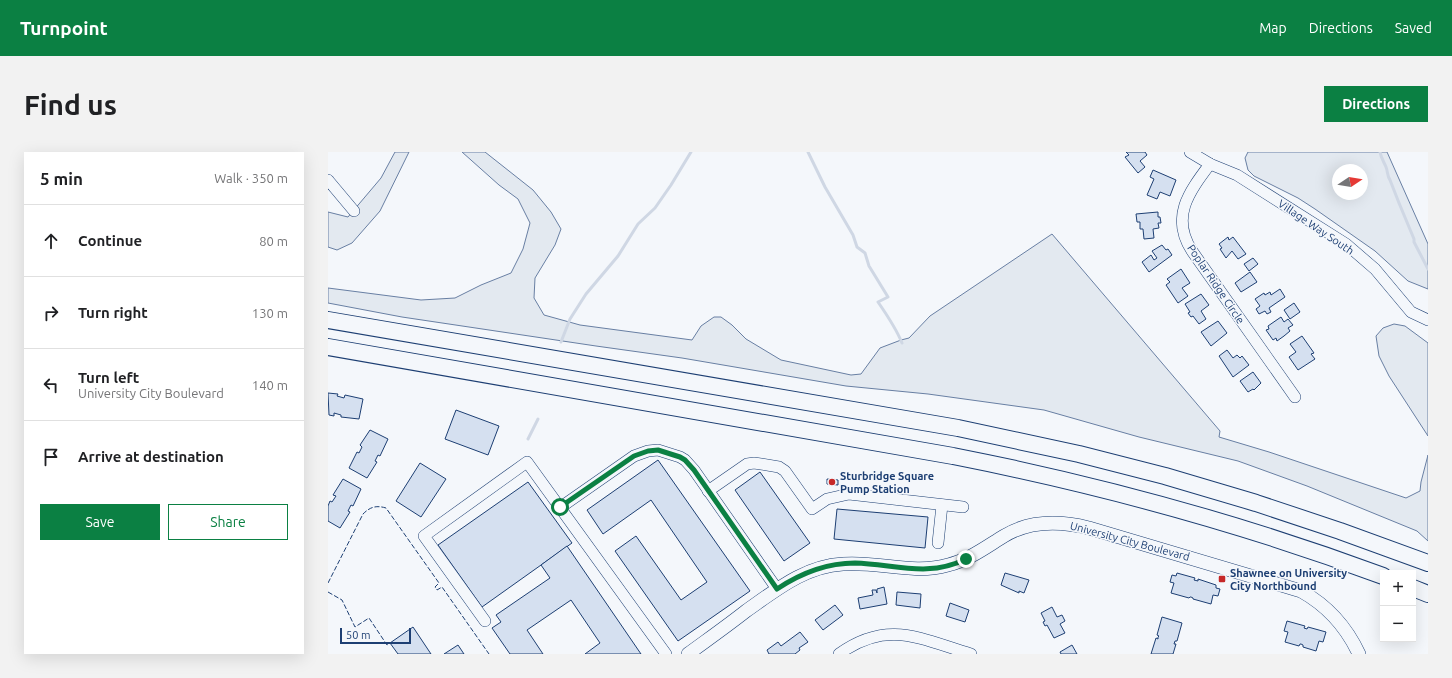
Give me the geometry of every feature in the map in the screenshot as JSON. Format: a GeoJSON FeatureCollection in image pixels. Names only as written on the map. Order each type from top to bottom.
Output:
{"type":"FeatureCollection","features":[{"type":"Feature","properties":{"kind":"highway"},"geometry":{"type":"LineString","coordinates":[[328,320],[958,428],[1072,452],[1165,476],[1256,502],[1428,563]]}},
{"type":"Feature","properties":{"kind":"highway"},"geometry":{"type":"LineString","coordinates":[[328,348],[954,456],[1031,472],[1121,493],[1198,515],[1295,545],[1380,575]]}},
{"type":"Feature","properties":{"kind":"highway"},"geometry":{"type":"LineString","coordinates":[[1416,589],[1428,594]]}},
{"type":"Feature","properties":{"kind":"main road","name":"University City Boulevard"},"geometry":{"type":"LineString","coordinates":[[688,654],[777,589],[796,577],[808,572],[841,564],[865,564],[914,569],[937,568],[969,558],[1008,534],[1023,527],[1060,523],[1089,528],[1301,591],[1318,601],[1334,614],[1350,636],[1359,654]]}},
{"type":"Feature","properties":{"kind":"street","name":"Village Way South"},"geometry":{"type":"LineString","coordinates":[[1190,152],[1210,164],[1237,175],[1346,244],[1374,269],[1411,312],[1428,320]]}},
{"type":"Feature","properties":{"kind":"street","name":"Poplar Ridge Circle"},"geometry":{"type":"LineString","coordinates":[[1210,164],[1190,191],[1186,199],[1183,208],[1182,223],[1185,237],[1196,257],[1295,397]]}},
{"type":"Feature","properties":{"kind":"street"},"geometry":{"type":"LineString","coordinates":[[328,180],[354,210]]}},
{"type":"Feature","properties":{"kind":"street"},"geometry":{"type":"LineString","coordinates":[[560,507],[634,456],[648,451],[658,450],[685,460],[694,470],[777,589]]}},
{"type":"Feature","properties":{"kind":"street"},"geometry":{"type":"LineString","coordinates":[[485,621],[424,536],[527,462],[666,654]]}},
{"type":"Feature","properties":{"kind":"street"},"geometry":{"type":"LineString","coordinates":[[708,491],[740,468],[747,464],[754,463],[779,467],[785,471],[812,509],[827,499],[849,494],[963,507]]}},
{"type":"Feature","properties":{"kind":"street"},"geometry":{"type":"LineString","coordinates":[[938,543],[942,504]]}},
{"type":"Feature","properties":{"kind":"street"},"geometry":{"type":"LineString","coordinates":[[840,654],[848,648],[868,638],[894,634],[914,636],[970,654]]}},
{"type":"Feature","properties":{"kind":"shaded area"},"geometry":{"type":"Polygon","coordinates":[[[395,152],[409,152],[380,211],[352,243],[337,250],[328,247],[328,212],[348,217],[381,178],[395,152]]]}},
{"type":"Feature","properties":{"kind":"shaded area"},"geometry":{"type":"Polygon","coordinates":[[[462,152],[485,152],[533,190],[551,212],[561,229],[555,245],[535,278],[534,298],[544,315],[580,325],[692,340],[701,326],[714,317],[721,317],[732,325],[746,339],[781,360],[851,375],[861,374],[880,348],[909,338],[930,316],[1052,234],[1220,431],[1219,437],[1269,452],[1406,498],[1420,491],[1428,455],[1428,541],[1417,531],[1307,486],[1238,461],[1139,437],[1044,410],[928,394],[846,386],[682,358],[402,317],[328,303],[328,288],[421,300],[455,298],[481,285],[511,273],[523,249],[530,223],[518,199],[499,185],[462,152]]]}},
{"type":"Feature","properties":{"kind":"shaded area"},"geometry":{"type":"Polygon","coordinates":[[[1248,152],[1387,152],[1428,244],[1428,289],[1408,281],[1375,251],[1315,209],[1298,198],[1254,176],[1248,170],[1245,158],[1248,152]]]}},
{"type":"Feature","properties":{"kind":"shaded area"},"geometry":{"type":"Polygon","coordinates":[[[1394,324],[1405,326],[1428,343],[1428,436],[1389,376],[1379,356],[1376,336],[1383,328],[1394,324]]]}},
{"type":"Feature","properties":{"kind":"building"},"geometry":{"type":"Polygon","coordinates":[[[1126,152],[1145,152],[1147,155],[1140,161],[1145,167],[1138,173],[1125,157],[1129,155],[1126,152]]]}},
{"type":"Feature","properties":{"kind":"building"},"geometry":{"type":"Polygon","coordinates":[[[1153,170],[1176,180],[1170,196],[1160,192],[1157,199],[1147,195],[1154,179],[1150,177],[1153,170]]]}},
{"type":"Feature","properties":{"kind":"building"},"geometry":{"type":"Polygon","coordinates":[[[1158,212],[1158,217],[1160,217],[1161,223],[1158,223],[1159,228],[1153,229],[1154,238],[1144,239],[1143,229],[1140,229],[1140,222],[1137,222],[1136,214],[1158,212]]]}},
{"type":"Feature","properties":{"kind":"building"},"geometry":{"type":"Polygon","coordinates":[[[1228,237],[1229,240],[1233,237],[1246,254],[1238,259],[1232,251],[1226,258],[1220,249],[1222,248],[1219,244],[1228,237]]]}},
{"type":"Feature","properties":{"kind":"building"},"geometry":{"type":"Polygon","coordinates":[[[1162,245],[1166,250],[1168,249],[1172,255],[1149,272],[1142,262],[1151,255],[1154,260],[1157,258],[1152,251],[1162,245]]]}},
{"type":"Feature","properties":{"kind":"building"},"geometry":{"type":"Polygon","coordinates":[[[1253,258],[1258,264],[1249,271],[1244,264],[1253,258]]]}},
{"type":"Feature","properties":{"kind":"building"},"geometry":{"type":"Polygon","coordinates":[[[1181,269],[1190,283],[1182,288],[1188,296],[1178,303],[1166,285],[1170,282],[1167,279],[1181,269]]]}},
{"type":"Feature","properties":{"kind":"building"},"geometry":{"type":"Polygon","coordinates":[[[1250,272],[1257,282],[1241,292],[1235,283],[1250,272]]]}},
{"type":"Feature","properties":{"kind":"building"},"geometry":{"type":"Polygon","coordinates":[[[1280,289],[1285,297],[1269,308],[1271,312],[1267,314],[1265,311],[1259,314],[1256,309],[1260,306],[1255,299],[1264,293],[1265,295],[1270,292],[1271,295],[1280,289]]]}},
{"type":"Feature","properties":{"kind":"building"},"geometry":{"type":"Polygon","coordinates":[[[1201,294],[1209,305],[1201,311],[1206,319],[1199,324],[1193,316],[1191,317],[1188,313],[1190,312],[1185,304],[1201,294]]]}},
{"type":"Feature","properties":{"kind":"building"},"geometry":{"type":"Polygon","coordinates":[[[1294,303],[1300,312],[1290,319],[1284,310],[1294,303]]]}},
{"type":"Feature","properties":{"kind":"building"},"geometry":{"type":"Polygon","coordinates":[[[1281,317],[1284,322],[1288,319],[1293,325],[1288,328],[1290,331],[1284,336],[1277,341],[1276,338],[1273,340],[1266,330],[1269,329],[1268,326],[1281,317]]]}},
{"type":"Feature","properties":{"kind":"building"},"geometry":{"type":"Polygon","coordinates":[[[1218,321],[1227,333],[1211,346],[1201,332],[1218,321]]]}},
{"type":"Feature","properties":{"kind":"building"},"geometry":{"type":"Polygon","coordinates":[[[1302,336],[1314,353],[1311,354],[1315,359],[1298,370],[1289,357],[1296,352],[1290,344],[1302,336]]]}},
{"type":"Feature","properties":{"kind":"building"},"geometry":{"type":"Polygon","coordinates":[[[1227,350],[1233,358],[1237,355],[1240,358],[1242,356],[1249,365],[1233,377],[1219,356],[1227,350]]]}},
{"type":"Feature","properties":{"kind":"building"},"geometry":{"type":"Polygon","coordinates":[[[1253,372],[1261,383],[1254,390],[1253,389],[1248,392],[1240,381],[1253,372]]]}},
{"type":"Feature","properties":{"kind":"building"},"geometry":{"type":"Polygon","coordinates":[[[328,393],[338,394],[337,396],[344,398],[345,395],[363,399],[359,419],[341,417],[341,415],[334,413],[334,416],[329,415],[328,393]]]}},
{"type":"Feature","properties":{"kind":"building"},"geometry":{"type":"Polygon","coordinates":[[[456,410],[499,426],[488,455],[445,439],[456,410]]]}},
{"type":"Feature","properties":{"kind":"building"},"geometry":{"type":"Polygon","coordinates":[[[370,430],[388,439],[380,456],[378,455],[375,461],[377,462],[367,478],[349,468],[357,452],[359,453],[362,447],[360,445],[370,430]]]}},
{"type":"Feature","properties":{"kind":"building"},"geometry":{"type":"Polygon","coordinates":[[[658,460],[750,591],[678,641],[615,551],[636,536],[681,600],[707,582],[651,500],[603,534],[587,510],[658,460]]]}},
{"type":"Feature","properties":{"kind":"building"},"geometry":{"type":"Polygon","coordinates":[[[420,463],[446,479],[421,517],[396,501],[420,463]]]}},
{"type":"Feature","properties":{"kind":"building"},"geometry":{"type":"Polygon","coordinates":[[[760,472],[810,543],[784,561],[735,490],[760,472]]]}},
{"type":"Feature","properties":{"kind":"building"},"geometry":{"type":"Polygon","coordinates":[[[343,479],[361,489],[353,506],[351,505],[348,511],[350,512],[340,528],[328,521],[328,506],[330,501],[332,502],[336,496],[333,495],[343,479]]]}},
{"type":"Feature","properties":{"kind":"building","name":"Sturbridge Square Pump Station"},"geometry":{"type":"Polygon","coordinates":[[[827,479],[838,480],[838,485],[827,484],[827,479]]]}},
{"type":"Feature","properties":{"kind":"building"},"geometry":{"type":"Polygon","coordinates":[[[528,482],[572,543],[482,607],[438,545],[528,482]]]}},
{"type":"Feature","properties":{"kind":"building"},"geometry":{"type":"Polygon","coordinates":[[[837,509],[928,517],[925,548],[834,539],[837,509]]]}},
{"type":"Feature","properties":{"kind":"building"},"geometry":{"type":"Polygon","coordinates":[[[567,546],[641,654],[585,654],[600,643],[571,600],[527,630],[543,654],[510,654],[492,628],[501,622],[496,615],[550,578],[541,565],[567,546]]]}},
{"type":"Feature","properties":{"kind":"building"},"geometry":{"type":"Polygon","coordinates":[[[1005,573],[1029,580],[1024,593],[1019,591],[1019,593],[1001,585],[1005,573]]]}},
{"type":"Feature","properties":{"kind":"building"},"geometry":{"type":"Polygon","coordinates":[[[1177,573],[1195,578],[1194,580],[1198,581],[1198,579],[1216,585],[1216,588],[1220,589],[1218,596],[1213,595],[1211,604],[1193,599],[1191,597],[1189,598],[1171,593],[1174,583],[1170,582],[1172,575],[1176,576],[1177,573]]]}},
{"type":"Feature","properties":{"kind":"building"},"geometry":{"type":"Polygon","coordinates":[[[884,587],[887,604],[860,609],[858,598],[873,595],[872,590],[876,590],[877,593],[877,589],[884,587]]]}},
{"type":"Feature","properties":{"kind":"building"},"geometry":{"type":"Polygon","coordinates":[[[897,592],[921,594],[920,608],[896,605],[897,592]]]}},
{"type":"Feature","properties":{"kind":"building"},"geometry":{"type":"Polygon","coordinates":[[[950,603],[969,610],[965,622],[946,616],[950,603]]]}},
{"type":"Feature","properties":{"kind":"building"},"geometry":{"type":"Polygon","coordinates":[[[835,605],[843,615],[823,630],[815,620],[835,605]]]}},
{"type":"Feature","properties":{"kind":"building"},"geometry":{"type":"Polygon","coordinates":[[[1052,607],[1057,617],[1062,615],[1065,621],[1060,624],[1065,633],[1054,638],[1047,625],[1045,626],[1043,622],[1045,621],[1041,613],[1052,607]]]}},
{"type":"Feature","properties":{"kind":"building"},"geometry":{"type":"Polygon","coordinates":[[[1162,617],[1182,623],[1177,641],[1175,641],[1174,644],[1176,644],[1173,654],[1151,654],[1156,638],[1158,639],[1159,636],[1157,635],[1162,617]]]}},
{"type":"Feature","properties":{"kind":"building"},"geometry":{"type":"Polygon","coordinates":[[[1287,621],[1305,626],[1304,628],[1307,629],[1308,627],[1326,632],[1323,642],[1319,641],[1316,651],[1303,647],[1301,644],[1299,646],[1285,642],[1288,632],[1284,631],[1287,621]]]}},
{"type":"Feature","properties":{"kind":"building"},"geometry":{"type":"Polygon","coordinates":[[[413,627],[431,654],[398,654],[390,643],[413,627]]]}},
{"type":"Feature","properties":{"kind":"building"},"geometry":{"type":"Polygon","coordinates":[[[800,632],[808,642],[799,648],[800,650],[795,654],[769,654],[767,650],[778,642],[781,646],[800,632]]]}},
{"type":"Feature","properties":{"kind":"building"},"geometry":{"type":"Polygon","coordinates":[[[458,645],[464,654],[444,654],[458,645]]]}},
{"type":"Feature","properties":{"kind":"building"},"geometry":{"type":"Polygon","coordinates":[[[1072,645],[1077,654],[1061,654],[1060,652],[1072,645]]]}},
{"type":"Feature","properties":{"kind":"waterway"},"geometry":{"type":"LineString","coordinates":[[561,342],[570,319],[586,294],[618,256],[638,224],[655,208],[691,152]]}},
{"type":"Feature","properties":{"kind":"waterway"},"geometry":{"type":"LineString","coordinates":[[808,152],[825,187],[853,235],[857,247],[865,253],[869,266],[888,297],[878,302],[902,343]]}},
{"type":"Feature","properties":{"kind":"waterway"},"geometry":{"type":"LineString","coordinates":[[1380,152],[1387,169],[1388,177],[1414,242],[1428,269]]}},
{"type":"Feature","properties":{"kind":"waterway"},"geometry":{"type":"LineString","coordinates":[[528,439],[538,419]]}},
{"type":"Feature","properties":{"kind":"fence"},"geometry":{"type":"LineString","coordinates":[[328,583],[363,514],[373,507],[386,508],[439,583],[435,587],[437,590],[442,587],[489,654]]}},
{"type":"Feature","properties":{"kind":"fence"},"geometry":{"type":"LineString","coordinates":[[328,592],[342,600],[355,627],[369,618],[387,645],[390,643]]}},
{"type":"Feature","properties":{"kind":"place","name":"Sturbridge Square Pump Station"},"geometry":{"type":"Point","coordinates":[832,482]}},
{"type":"Feature","properties":{"kind":"place","name":"Shawnee on University City Northbound"},"geometry":{"type":"Point","coordinates":[1222,579]}},
{"type":"Feature","properties":{"kind":"route"},"geometry":{"type":"LineString","coordinates":[[560,507],[634,456],[648,451],[658,450],[680,457],[685,460],[694,470],[777,589],[796,577],[808,572],[841,564],[865,564],[908,569],[924,569],[950,565],[966,559]]}}]}
